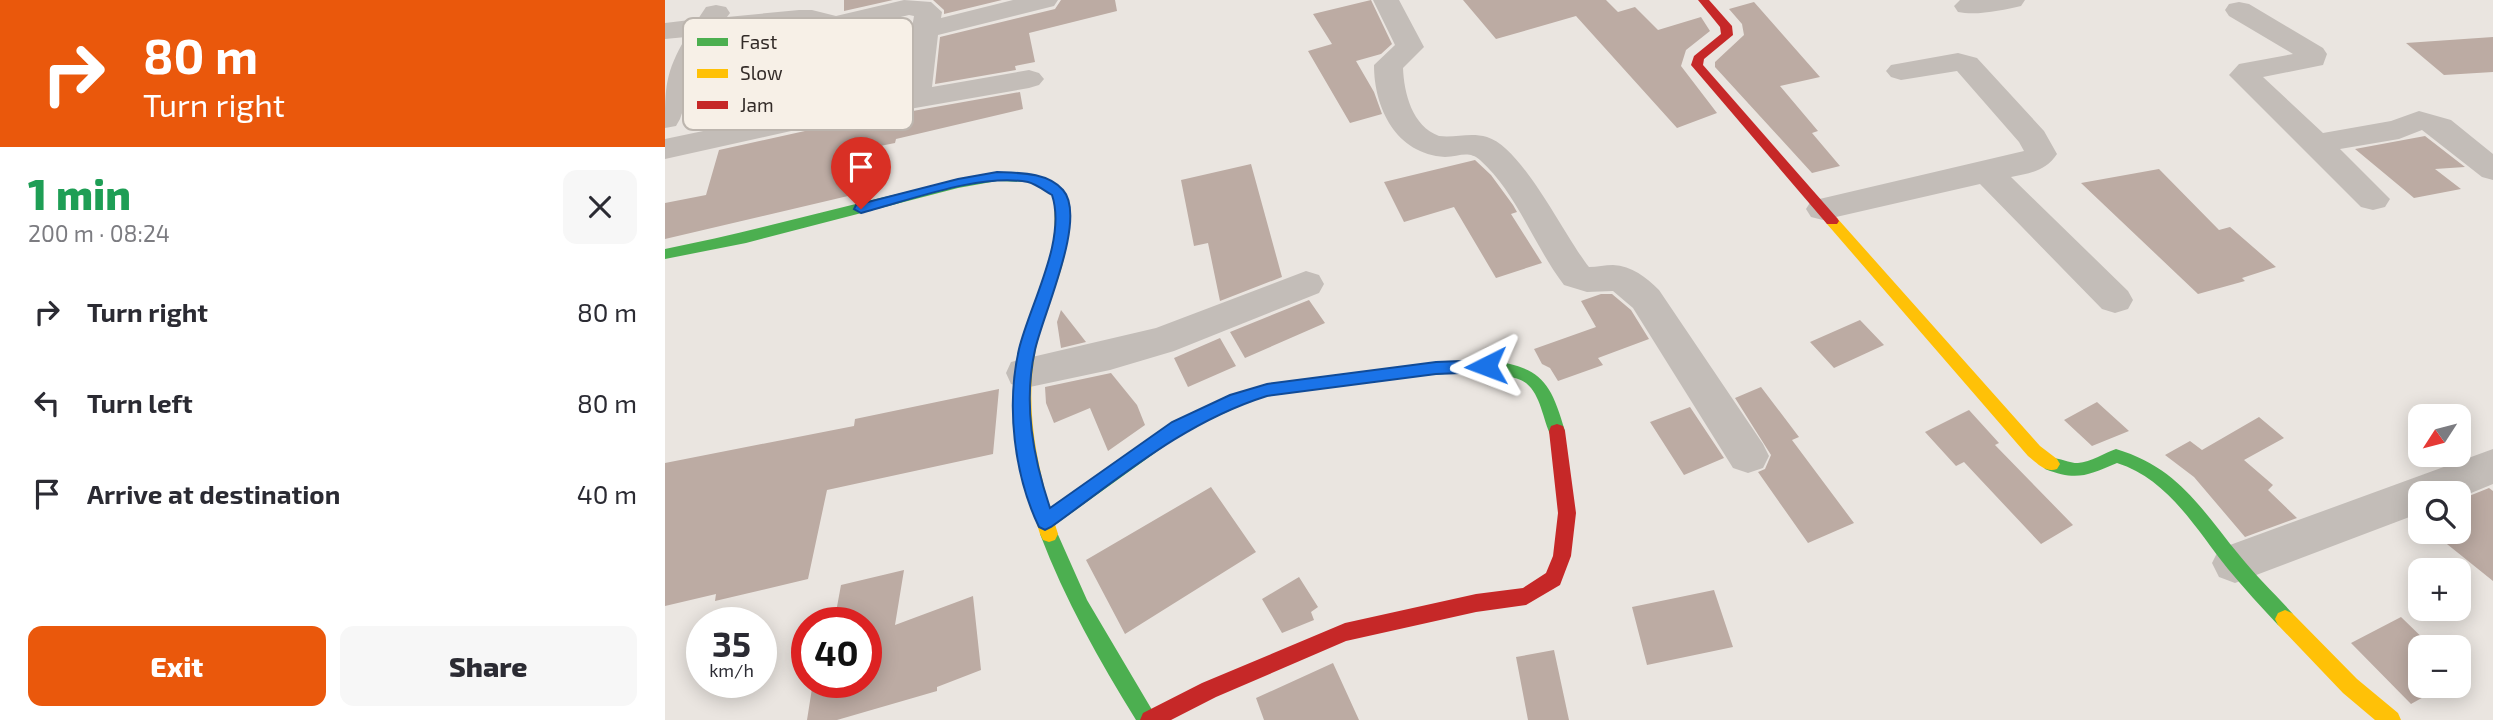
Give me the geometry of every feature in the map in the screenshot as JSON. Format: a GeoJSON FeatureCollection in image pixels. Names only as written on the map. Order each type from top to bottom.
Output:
{"type":"FeatureCollection","features":[{"type":"Feature","properties":{"kind":"street"},"geometry":{"type":"LineString","coordinates":[[712,18],[726,0]]}},
{"type":"Feature","properties":{"kind":"street"},"geometry":{"type":"LineString","coordinates":[[927,30],[1045,0]]}},
{"type":"Feature","properties":{"kind":"street"},"geometry":{"type":"LineString","coordinates":[[1386,0],[1410,47],[1388,65],[1394,100],[1407,124],[1424,142],[1434,145],[1472,142],[1483,145],[1519,187],[1577,276],[1583,279],[1620,277],[1630,282],[1646,299],[1748,456]]}},
{"type":"Feature","properties":{"kind":"street"},"geometry":{"type":"LineString","coordinates":[[1703,0],[1726,26],[1727,34],[1703,52],[1697,65],[1960,368],[2046,462],[2062,470],[2081,472],[2116,456],[2144,465],[2176,491],[2235,563],[2357,693],[2391,720]]}},
{"type":"Feature","properties":{"kind":"street"},"geometry":{"type":"LineString","coordinates":[[1968,6],[2012,0]]}},
{"type":"Feature","properties":{"kind":"street"},"geometry":{"type":"LineString","coordinates":[[863,18],[909,7],[928,12],[915,99],[1029,79]]}},
{"type":"Feature","properties":{"kind":"street"},"geometry":{"type":"LineString","coordinates":[[2239,10],[2313,54],[2313,59],[2249,70],[2244,75],[2373,199]]}},
{"type":"Feature","properties":{"kind":"street"},"geometry":{"type":"LineString","coordinates":[[665,31],[683,29]]}},
{"type":"Feature","properties":{"kind":"street"},"geometry":{"type":"LineString","coordinates":[[1823,209],[1989,173],[2031,162],[2041,154],[2038,146],[1967,64],[1958,62],[1901,71]]}},
{"type":"Feature","properties":{"kind":"street"},"geometry":{"type":"LineString","coordinates":[[665,119],[683,68]]}},
{"type":"Feature","properties":{"kind":"street"},"geometry":{"type":"LineString","coordinates":[[2315,144],[2399,129],[2419,120],[2427,121],[2440,127],[2493,170]]}},
{"type":"Feature","properties":{"kind":"street"},"geometry":{"type":"LineString","coordinates":[[665,149],[756,130]]}},
{"type":"Feature","properties":{"kind":"street"},"geometry":{"type":"LineString","coordinates":[[1989,173],[2115,300]]}},
{"type":"Feature","properties":{"kind":"street"},"geometry":{"type":"LineString","coordinates":[[665,254],[746,238],[958,184],[997,177],[1033,178],[1058,193],[1063,209],[1063,233],[1027,351],[1021,427],[1031,478],[1045,522],[1071,584],[1106,653],[1149,720],[1209,690],[1345,632],[1476,603],[1527,596],[1553,579],[1562,556],[1567,513],[1560,440],[1551,410],[1540,390],[1534,380],[1515,370],[1486,366],[1436,368],[1267,390],[1236,400],[1178,427],[1045,522]]}},
{"type":"Feature","properties":{"kind":"street"},"geometry":{"type":"LineString","coordinates":[[1025,373],[1112,355],[1161,341],[1208,325],[1306,284]]}},
{"type":"Feature","properties":{"kind":"street"},"geometry":{"type":"LineString","coordinates":[[2454,481],[2493,466]]}},
{"type":"Feature","properties":{"kind":"street"},"geometry":{"type":"LineString","coordinates":[[2235,563],[2408,499]]}},
{"type":"Feature","properties":{"kind":"building"},"geometry":{"type":"Polygon","coordinates":[[[844,0],[893,0],[844,11],[844,0]]]}},
{"type":"Feature","properties":{"kind":"building"},"geometry":{"type":"Polygon","coordinates":[[[933,0],[1002,0],[944,14],[944,10],[933,0]]]}},
{"type":"Feature","properties":{"kind":"building"},"geometry":{"type":"Polygon","coordinates":[[[1061,0],[1115,0],[1117,11],[1029,33],[1035,62],[1015,66],[1016,70],[935,84],[940,37],[1055,9],[1061,0]]]}},
{"type":"Feature","properties":{"kind":"building"},"geometry":{"type":"Polygon","coordinates":[[[1371,0],[1392,44],[1381,54],[1356,61],[1374,92],[1382,114],[1350,123],[1308,51],[1332,44],[1313,14],[1371,0]]]}},
{"type":"Feature","properties":{"kind":"building"},"geometry":{"type":"Polygon","coordinates":[[[1463,0],[1606,0],[1618,12],[1635,7],[1658,30],[1701,17],[1710,31],[1686,50],[1681,66],[1717,113],[1677,128],[1576,16],[1496,39],[1463,0]]]}},
{"type":"Feature","properties":{"kind":"building"},"geometry":{"type":"Polygon","coordinates":[[[1754,2],[1820,77],[1780,86],[1818,131],[1812,133],[1840,166],[1812,173],[1715,67],[1715,62],[1744,35],[1742,24],[1729,9],[1754,2]]]}},
{"type":"Feature","properties":{"kind":"building"},"geometry":{"type":"Polygon","coordinates":[[[2493,37],[2493,72],[2444,75],[2406,43],[2493,37]]]}},
{"type":"Feature","properties":{"kind":"building"},"geometry":{"type":"Polygon","coordinates":[[[1020,92],[1023,109],[896,139],[895,143],[870,148],[865,192],[665,239],[665,203],[706,195],[719,150],[809,130],[913,130],[913,111],[1020,92]]]}},
{"type":"Feature","properties":{"kind":"building"},"geometry":{"type":"Polygon","coordinates":[[[2425,136],[2465,167],[2435,169],[2461,189],[2414,198],[2355,149],[2425,136]]]}},
{"type":"Feature","properties":{"kind":"building"},"geometry":{"type":"Polygon","coordinates":[[[1475,160],[1491,175],[1513,205],[1517,212],[1511,214],[1542,263],[1496,278],[1454,207],[1404,222],[1384,182],[1475,160]]]}},
{"type":"Feature","properties":{"kind":"building"},"geometry":{"type":"Polygon","coordinates":[[[1251,164],[1282,277],[1220,301],[1208,243],[1194,246],[1181,180],[1251,164]]]}},
{"type":"Feature","properties":{"kind":"building"},"geometry":{"type":"Polygon","coordinates":[[[2159,169],[2219,230],[2230,227],[2276,267],[2242,278],[2245,281],[2198,294],[2081,183],[2159,169]]]}},
{"type":"Feature","properties":{"kind":"building"},"geometry":{"type":"Polygon","coordinates":[[[1601,294],[1612,294],[1631,310],[1649,339],[1598,358],[1603,365],[1558,381],[1550,368],[1542,364],[1534,349],[1596,327],[1581,301],[1601,294]]]}},
{"type":"Feature","properties":{"kind":"building"},"geometry":{"type":"Polygon","coordinates":[[[1309,300],[1325,323],[1245,358],[1230,332],[1309,300]]]}},
{"type":"Feature","properties":{"kind":"building"},"geometry":{"type":"Polygon","coordinates":[[[1061,310],[1086,342],[1061,348],[1057,322],[1061,310]]]}},
{"type":"Feature","properties":{"kind":"building"},"geometry":{"type":"Polygon","coordinates":[[[1860,320],[1884,345],[1834,368],[1810,342],[1860,320]]]}},
{"type":"Feature","properties":{"kind":"building"},"geometry":{"type":"Polygon","coordinates":[[[1220,338],[1236,366],[1188,387],[1174,358],[1220,338]]]}},
{"type":"Feature","properties":{"kind":"building"},"geometry":{"type":"Polygon","coordinates":[[[1111,373],[1137,405],[1145,425],[1108,451],[1090,408],[1054,423],[1046,403],[1045,387],[1111,373]]]}},
{"type":"Feature","properties":{"kind":"building"},"geometry":{"type":"Polygon","coordinates":[[[1761,387],[1799,437],[1792,440],[1854,523],[1808,543],[1758,472],[1765,469],[1771,455],[1735,398],[1761,387]]]}},
{"type":"Feature","properties":{"kind":"building"},"geometry":{"type":"Polygon","coordinates":[[[999,389],[993,454],[827,490],[808,579],[715,601],[716,594],[665,606],[665,463],[854,426],[855,419],[999,389]]]}},
{"type":"Feature","properties":{"kind":"building"},"geometry":{"type":"Polygon","coordinates":[[[2097,402],[2129,431],[2092,446],[2064,420],[2097,402]]]}},
{"type":"Feature","properties":{"kind":"building"},"geometry":{"type":"Polygon","coordinates":[[[1690,407],[1724,458],[1684,475],[1650,422],[1690,407]]]}},
{"type":"Feature","properties":{"kind":"building"},"geometry":{"type":"Polygon","coordinates":[[[1969,410],[1999,443],[1995,445],[2073,525],[2041,544],[1964,462],[1956,466],[1925,432],[1969,410]]]}},
{"type":"Feature","properties":{"kind":"building"},"geometry":{"type":"Polygon","coordinates":[[[2259,417],[2284,438],[2244,460],[2273,485],[2268,490],[2297,518],[2245,537],[2194,477],[2165,455],[2190,441],[2202,450],[2259,417]]]}},
{"type":"Feature","properties":{"kind":"building"},"geometry":{"type":"Polygon","coordinates":[[[1211,487],[1256,552],[1125,634],[1086,560],[1211,487]]]}},
{"type":"Feature","properties":{"kind":"building"},"geometry":{"type":"Polygon","coordinates":[[[2489,488],[2493,491],[2493,581],[2471,563],[2471,558],[2464,558],[2447,544],[2471,544],[2471,495],[2489,488]]]}},
{"type":"Feature","properties":{"kind":"building"},"geometry":{"type":"Polygon","coordinates":[[[904,570],[895,625],[973,596],[981,670],[937,687],[937,691],[837,720],[807,720],[810,698],[882,698],[882,607],[837,607],[841,585],[904,570]]]}},
{"type":"Feature","properties":{"kind":"building"},"geometry":{"type":"Polygon","coordinates":[[[1299,577],[1318,607],[1311,612],[1314,620],[1282,633],[1262,599],[1299,577]]]}},
{"type":"Feature","properties":{"kind":"building"},"geometry":{"type":"Polygon","coordinates":[[[1714,590],[1733,647],[1647,665],[1632,607],[1714,590]]]}},
{"type":"Feature","properties":{"kind":"building"},"geometry":{"type":"Polygon","coordinates":[[[2401,617],[2420,635],[2408,635],[2408,698],[2422,698],[2411,704],[2351,643],[2401,617]]]}},
{"type":"Feature","properties":{"kind":"building"},"geometry":{"type":"Polygon","coordinates":[[[1554,650],[1569,720],[1528,720],[1516,657],[1554,650]]]}},
{"type":"Feature","properties":{"kind":"building"},"geometry":{"type":"Polygon","coordinates":[[[1333,663],[1359,720],[1264,720],[1256,698],[1333,663]]]}},
{"type":"Feature","properties":{"kind":"traffic: fast"},"geometry":{"type":"LineString","coordinates":[[665,254],[746,238],[958,184],[997,177],[1033,178],[1058,193],[1061,208]]}},
{"type":"Feature","properties":{"kind":"traffic: fast"},"geometry":{"type":"LineString","coordinates":[[1045,522],[1178,427],[1236,400],[1267,390],[1436,368],[1487,366],[1515,370],[1534,380],[1551,410],[1557,431]]}},
{"type":"Feature","properties":{"kind":"traffic: fast"},"geometry":{"type":"LineString","coordinates":[[2051,464],[2064,469],[2083,470],[2116,456],[2136,462],[2154,472],[2184,499],[2236,565],[2285,619]]}},
{"type":"Feature","properties":{"kind":"traffic: fast"},"geometry":{"type":"LineString","coordinates":[[1049,534],[1080,606],[1148,720]]}},
{"type":"Feature","properties":{"kind":"traffic: slow"},"geometry":{"type":"LineString","coordinates":[[1049,534],[1030,465],[1023,419],[1023,395],[1028,348],[1058,261],[1063,226],[1061,208]]}},
{"type":"Feature","properties":{"kind":"traffic: slow"},"geometry":{"type":"LineString","coordinates":[[1832,221],[2034,451],[2051,464]]}},
{"type":"Feature","properties":{"kind":"traffic: slow"},"geometry":{"type":"LineString","coordinates":[[2285,619],[2350,686],[2391,720]]}},
{"type":"Feature","properties":{"kind":"traffic: jam"},"geometry":{"type":"LineString","coordinates":[[1703,0],[1726,26],[1727,35],[1698,58],[1697,65],[1832,221]]}},
{"type":"Feature","properties":{"kind":"traffic: jam"},"geometry":{"type":"LineString","coordinates":[[1150,720],[1209,690],[1345,632],[1476,603],[1526,596],[1553,579],[1562,556],[1567,513],[1557,431]]}},
{"type":"Feature","properties":{"kind":"route"},"geometry":{"type":"LineString","coordinates":[[861,209],[958,184],[997,177],[1033,178],[1058,193],[1063,209],[1063,233],[1027,351],[1022,395],[1021,427],[1031,478],[1045,522],[1178,427],[1236,400],[1267,390],[1436,368],[1486,366]]}}]}
